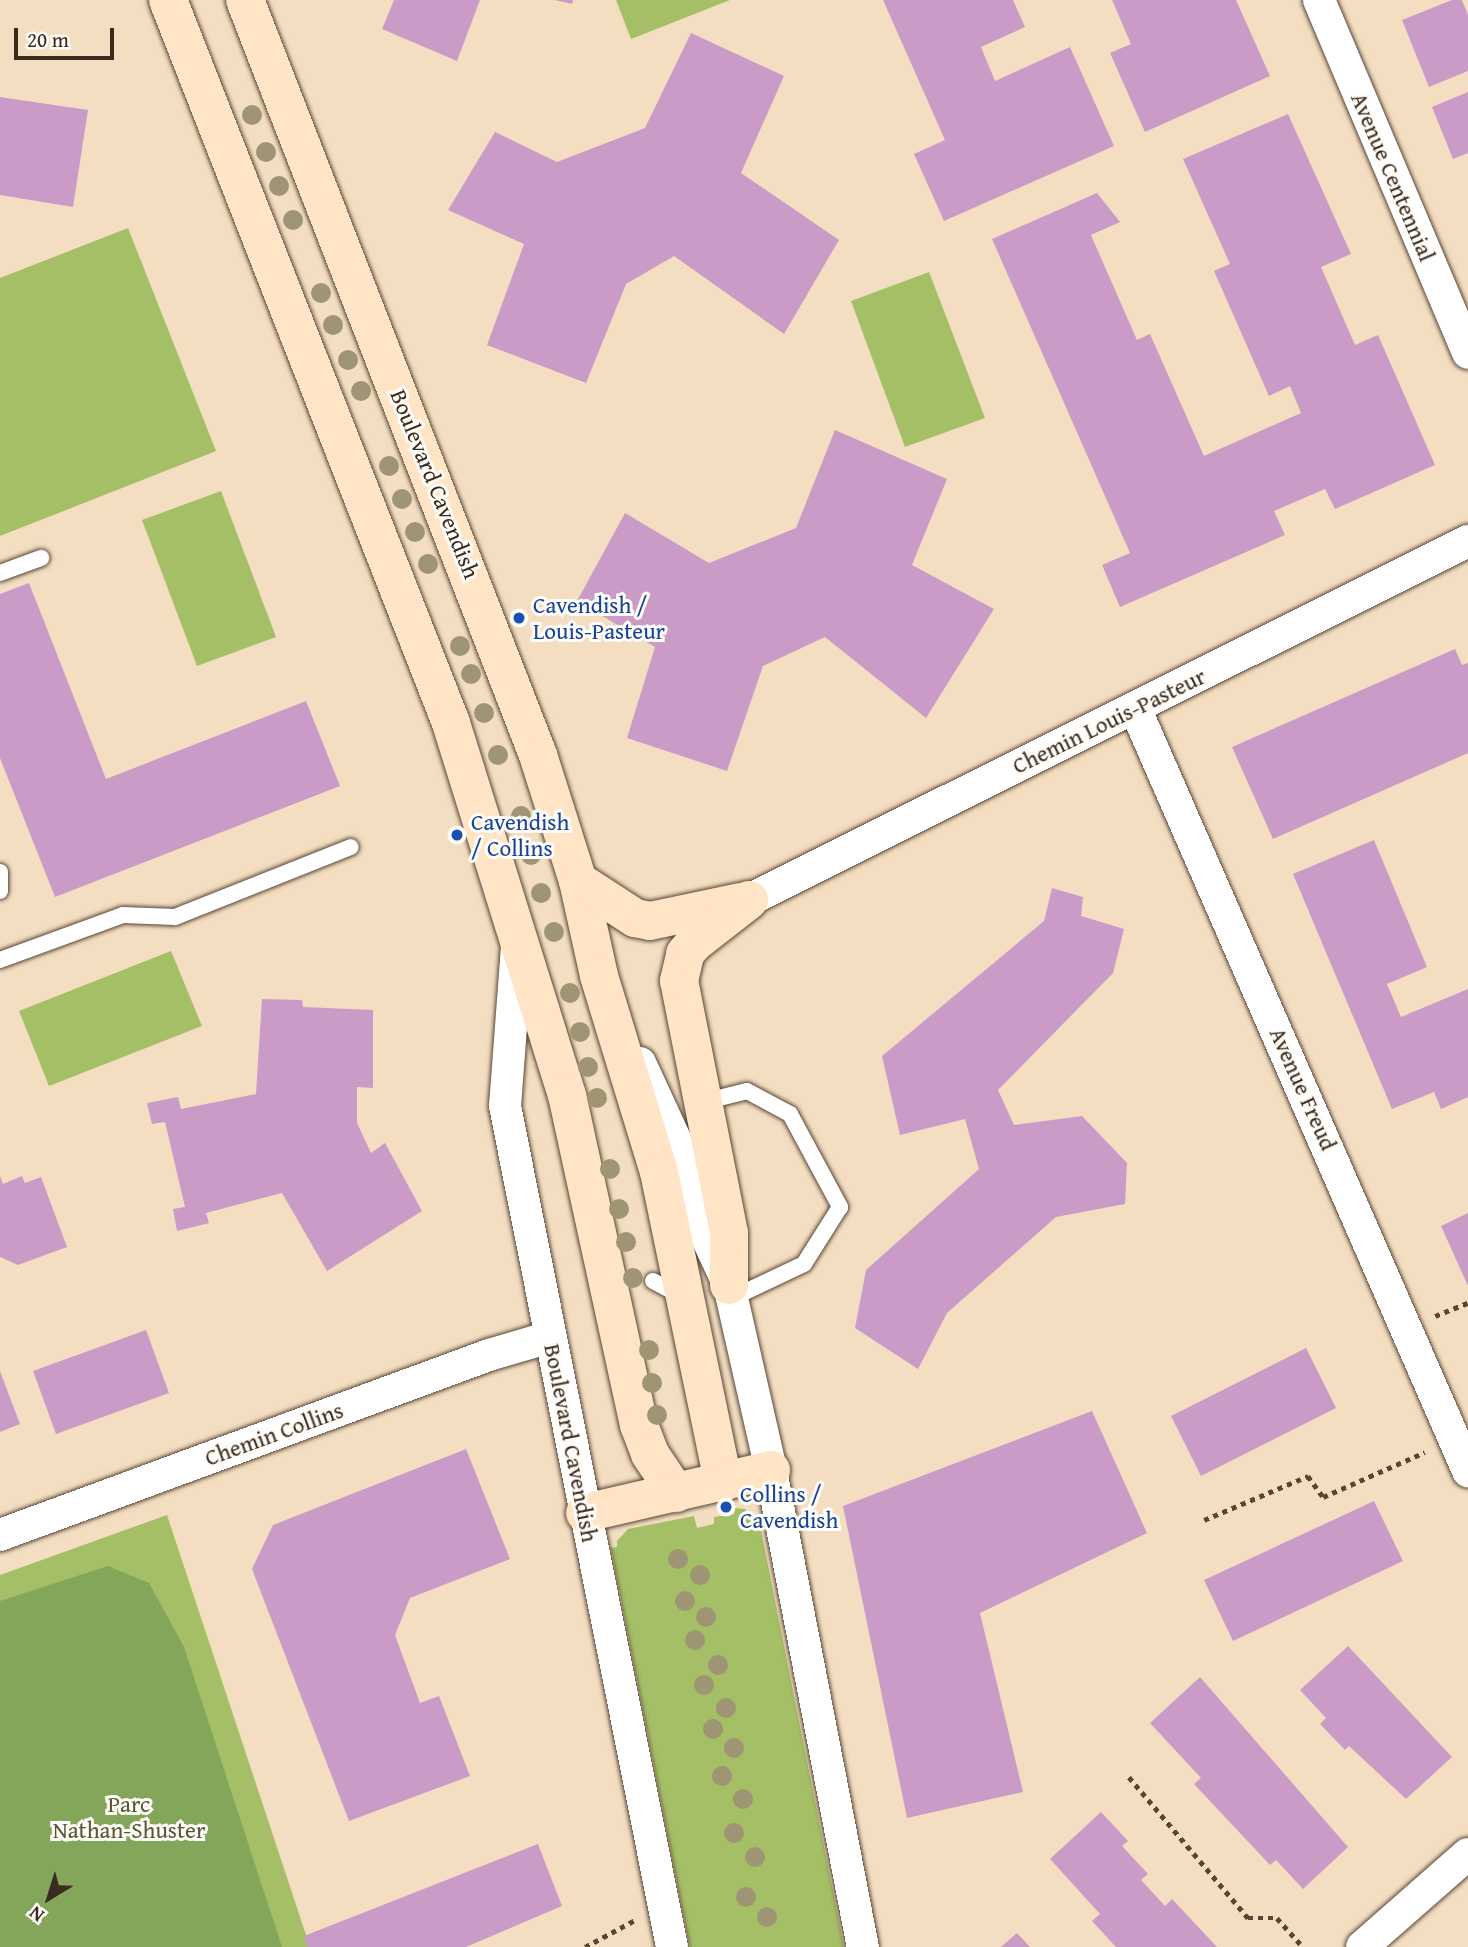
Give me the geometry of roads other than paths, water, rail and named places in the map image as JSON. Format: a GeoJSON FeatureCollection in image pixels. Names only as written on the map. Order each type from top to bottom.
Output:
{"type":"FeatureCollection","features":[{"type":"Feature","properties":{"kind":"main road","name":"Boulevard Cavendish"},"geometry":{"type":"LineString","coordinates":[[168,0],[422,643],[476,797],[567,1095],[639,1425],[650,1454],[676,1493]]}},
{"type":"Feature","properties":{"kind":"main road","name":"Boulevard Cavendish"},"geometry":{"type":"LineString","coordinates":[[245,0],[508,669],[578,881],[599,976],[659,1172],[670,1290],[723,1482]]}},
{"type":"Feature","properties":{"kind":"main road"},"geometry":{"type":"LineString","coordinates":[[578,881],[635,918],[650,921],[749,900]]}},
{"type":"Feature","properties":{"kind":"main road"},"geometry":{"type":"LineString","coordinates":[[730,1292],[729,1233],[680,968],[694,943],[749,900]]}},
{"type":"Feature","properties":{"kind":"main road"},"geometry":{"type":"LineString","coordinates":[[585,1513],[771,1470]]}},
{"type":"Feature","properties":{"kind":"street","name":"Avenue Centennial"},"geometry":{"type":"LineString","coordinates":[[1318,0],[1468,353]]}},
{"type":"Feature","properties":{"kind":"street","name":"Chemin Louis-Pasteur"},"geometry":{"type":"LineString","coordinates":[[749,900],[1468,541]]}},
{"type":"Feature","properties":{"kind":"street","name":"Avenue Freud"},"geometry":{"type":"LineString","coordinates":[[1135,708],[1468,1471]]}},
{"type":"Feature","properties":{"kind":"street","name":"Boulevard Cavendish"},"geometry":{"type":"LineString","coordinates":[[517,937],[505,1106],[672,1947]]}},
{"type":"Feature","properties":{"kind":"street","name":"Boulevard Cavendish"},"geometry":{"type":"LineString","coordinates":[[599,976],[688,1167],[706,1236],[730,1292],[771,1470],[863,1947]]}},
{"type":"Feature","properties":{"kind":"street","name":"Chemin Collins"},"geometry":{"type":"LineString","coordinates":[[0,1535],[489,1355],[550,1337]]}},
{"type":"Feature","properties":{"kind":"street"},"geometry":{"type":"LineString","coordinates":[[1362,1947],[1468,1854]]}},
{"type":"Feature","properties":{"kind":"lane"},"geometry":{"type":"LineString","coordinates":[[0,573],[41,558]]}},
{"type":"Feature","properties":{"kind":"lane"},"geometry":{"type":"LineString","coordinates":[[0,960],[123,915],[175,917],[351,847]]}},
{"type":"Feature","properties":{"kind":"lane"},"geometry":{"type":"LineString","coordinates":[[0,872],[0,891]]}},
{"type":"Feature","properties":{"kind":"lane"},"geometry":{"type":"LineString","coordinates":[[703,1102],[747,1091],[790,1114],[841,1207],[804,1264],[730,1292]]}},
{"type":"Feature","properties":{"kind":"place","name":"Cavendish / Louis-Pasteur"},"geometry":{"type":"Point","coordinates":[519,618]}},
{"type":"Feature","properties":{"kind":"place","name":"Cavendish / Collins"},"geometry":{"type":"Point","coordinates":[457,835]}},
{"type":"Feature","properties":{"kind":"place","name":"Collins / Cavendish"},"geometry":{"type":"Point","coordinates":[726,1507]}},
{"type":"Feature","properties":{"kind":"park label","name":"Parc Nathan-Shuster"},"geometry":{"type":"Point","coordinates":[129,1817]}}]}
